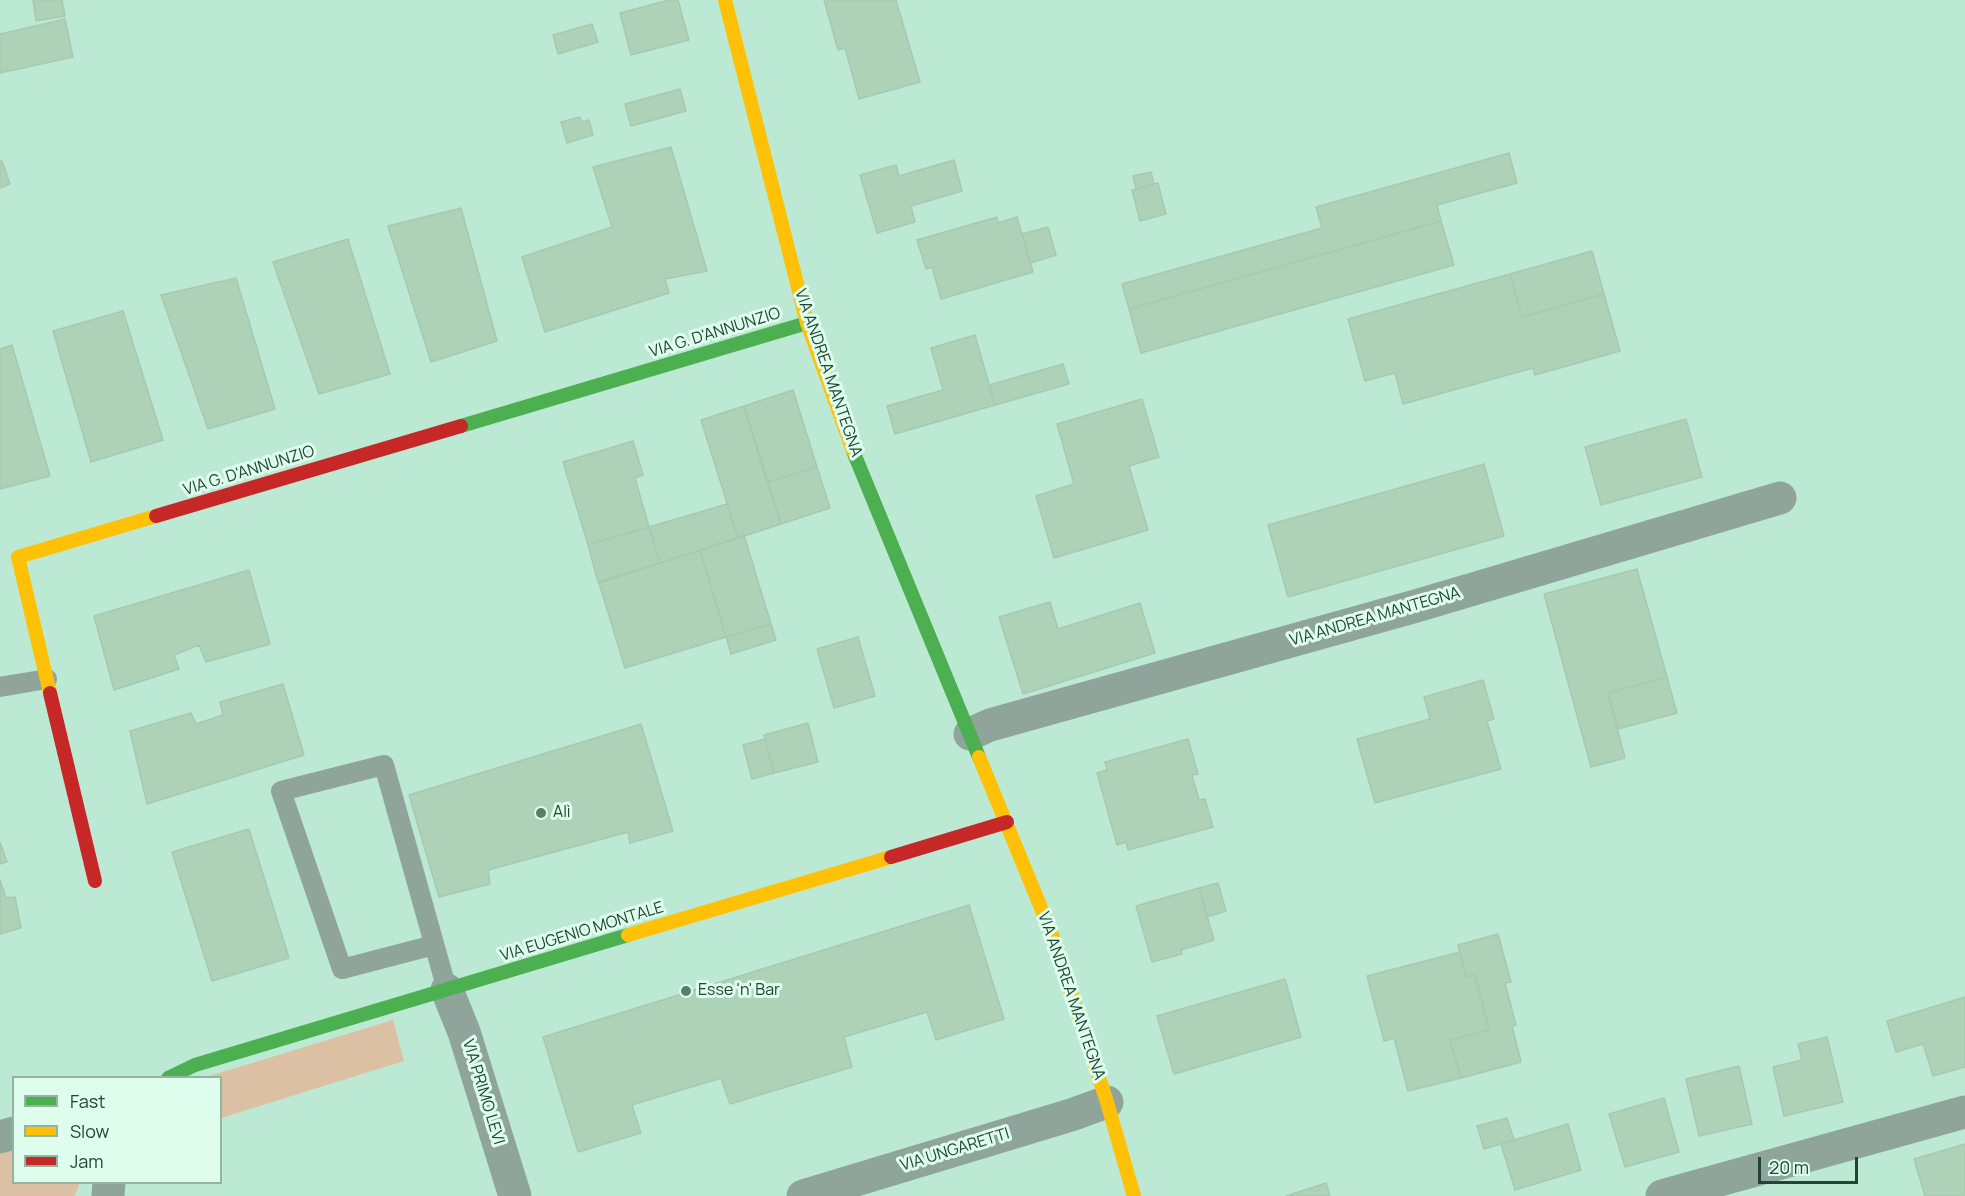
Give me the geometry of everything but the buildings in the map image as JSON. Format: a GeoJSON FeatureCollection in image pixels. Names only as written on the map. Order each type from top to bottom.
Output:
{"type":"FeatureCollection","features":[{"type":"Feature","properties":{"kind":"street","name":"VIA ANDREA MANTEGNA"},"geometry":{"type":"LineString","coordinates":[[725,0],[807,322],[841,421],[1053,937],[1107,1102],[1134,1196]]}},
{"type":"Feature","properties":{"kind":"street","name":"VIA G. D'ANNUNZIO"},"geometry":{"type":"LineString","coordinates":[[95,881],[47,679],[9,560],[807,322]]}},
{"type":"Feature","properties":{"kind":"street","name":"VIA ANDREA MANTEGNA"},"geometry":{"type":"LineString","coordinates":[[970,734],[990,725],[1416,606],[1780,498]]}},
{"type":"Feature","properties":{"kind":"street","name":"VIA EUGENIO MONTALE"},"geometry":{"type":"LineString","coordinates":[[170,1076],[195,1065],[1007,822]]}},
{"type":"Feature","properties":{"kind":"street","name":"VIA PRIMO LEVI"},"geometry":{"type":"LineString","coordinates":[[447,990],[464,1032],[515,1196]]}},
{"type":"Feature","properties":{"kind":"street","name":"VIA UNGARETTI"},"geometry":{"type":"LineString","coordinates":[[803,1196],[1071,1116],[1107,1102]]}},
{"type":"Feature","properties":{"kind":"street"},"geometry":{"type":"LineString","coordinates":[[1662,1196],[1965,1112]]}},
{"type":"Feature","properties":{"kind":"lane"},"geometry":{"type":"LineString","coordinates":[[0,687],[47,679]]}},
{"type":"Feature","properties":{"kind":"lane"},"geometry":{"type":"LineString","coordinates":[[434,945],[342,969],[281,791],[384,765],[447,990]]}},
{"type":"Feature","properties":{"kind":"shaded area"},"geometry":{"type":"Polygon","coordinates":[[[393,1020],[404,1061],[222,1118],[222,1076],[210,1076],[393,1020]]]}},
{"type":"Feature","properties":{"kind":"shaded area"},"geometry":{"type":"Polygon","coordinates":[[[12,1147],[12,1184],[79,1184],[74,1196],[0,1196],[0,1151],[12,1147]]]}},
{"type":"Feature","properties":{"kind":"traffic: fast"},"geometry":{"type":"LineString","coordinates":[[461,426],[807,323]]}},
{"type":"Feature","properties":{"kind":"traffic: fast"},"geometry":{"type":"LineString","coordinates":[[853,451],[979,757]]}},
{"type":"Feature","properties":{"kind":"traffic: fast"},"geometry":{"type":"LineString","coordinates":[[172,1076],[195,1065],[628,935]]}},
{"type":"Feature","properties":{"kind":"traffic: slow"},"geometry":{"type":"LineString","coordinates":[[725,0],[807,323],[853,451]]}},
{"type":"Feature","properties":{"kind":"traffic: slow"},"geometry":{"type":"LineString","coordinates":[[50,693],[18,557],[156,516]]}},
{"type":"Feature","properties":{"kind":"traffic: slow"},"geometry":{"type":"LineString","coordinates":[[979,757],[1053,937],[1107,1102],[1134,1196]]}},
{"type":"Feature","properties":{"kind":"traffic: slow"},"geometry":{"type":"LineString","coordinates":[[628,935],[891,857]]}},
{"type":"Feature","properties":{"kind":"traffic: jam"},"geometry":{"type":"LineString","coordinates":[[156,516],[461,426]]}},
{"type":"Feature","properties":{"kind":"traffic: jam"},"geometry":{"type":"LineString","coordinates":[[50,693],[95,881]]}},
{"type":"Feature","properties":{"kind":"traffic: jam"},"geometry":{"type":"LineString","coordinates":[[891,857],[1007,822]]}},
{"type":"Feature","properties":{"kind":"place","name":"Alì"},"geometry":{"type":"Point","coordinates":[541,813]}},
{"type":"Feature","properties":{"kind":"place","name":"Esse 'n' Bar"},"geometry":{"type":"Point","coordinates":[686,991]}}]}
